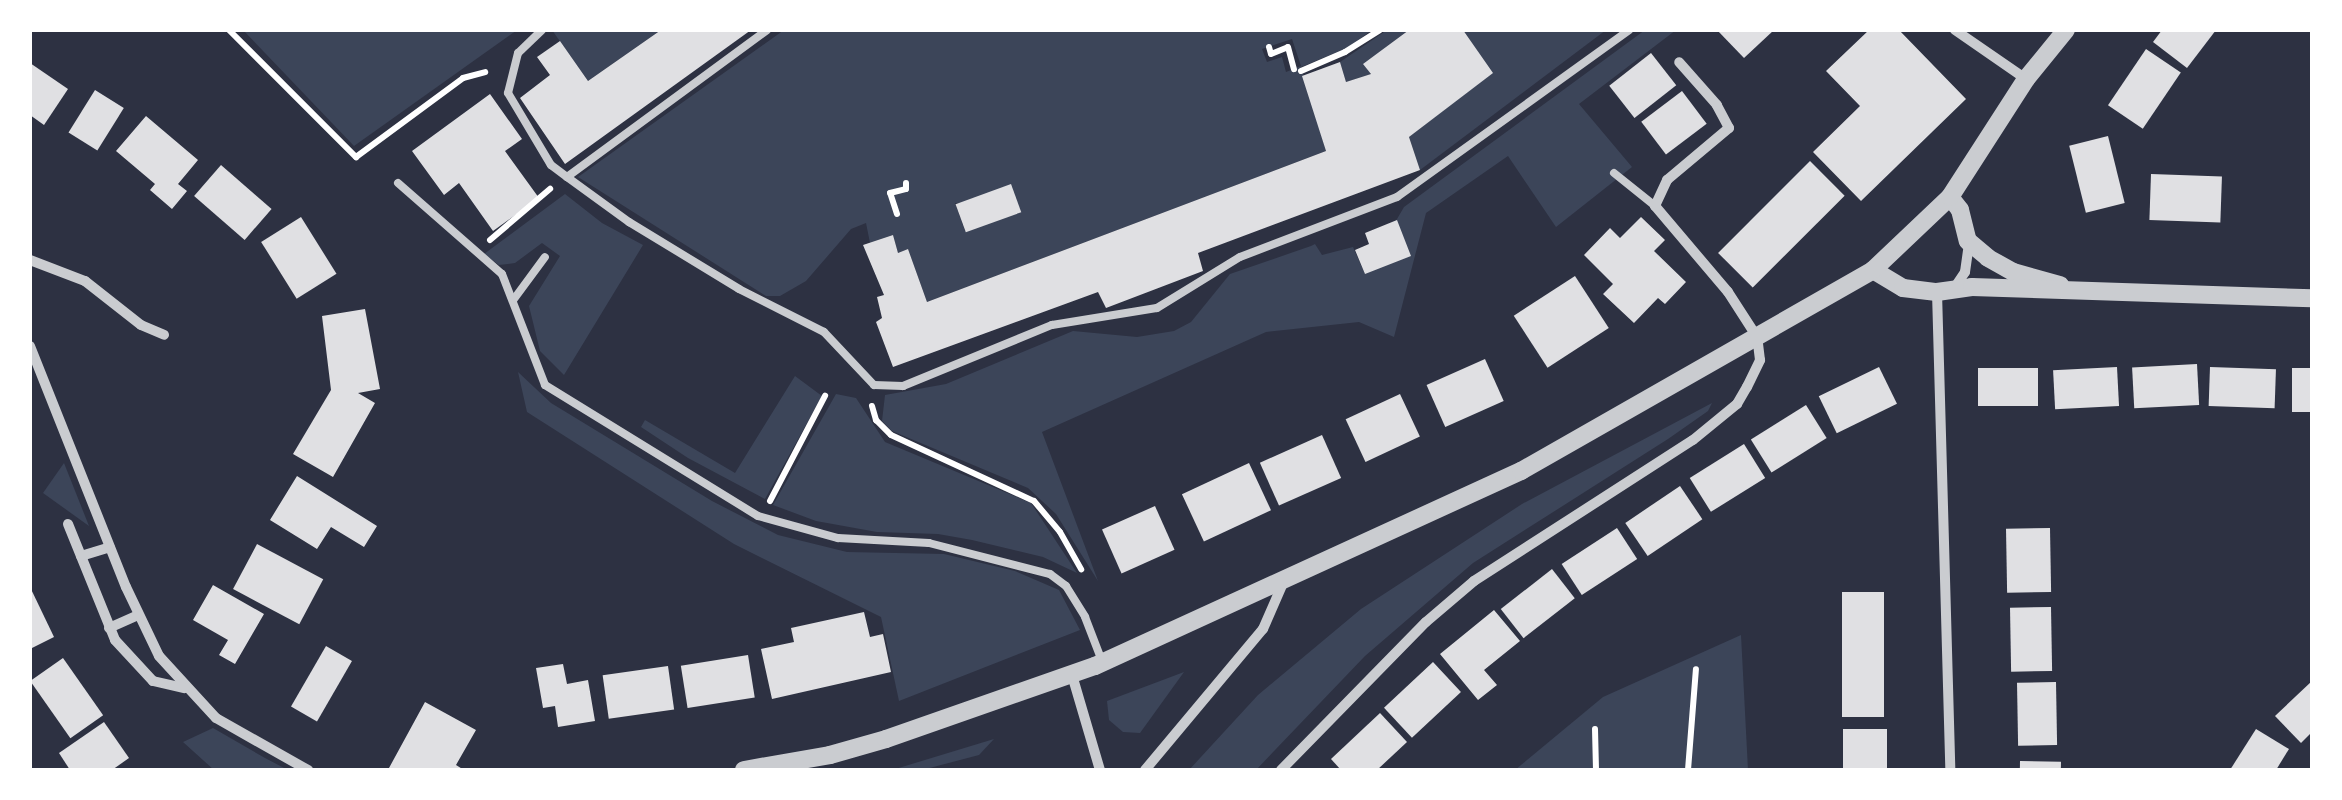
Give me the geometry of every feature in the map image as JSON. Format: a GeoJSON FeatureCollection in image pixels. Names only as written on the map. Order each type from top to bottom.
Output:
{"type":"FeatureCollection","features":[{"type":"Feature","properties":{"kind":"street"},"geometry":{"type":"LineString","coordinates":[[1955,30],[2026,79]]}},
{"type":"Feature","properties":{"kind":"street"},"geometry":{"type":"LineString","coordinates":[[744,770],[830,755],[1072,675],[1521,471],[1873,270],[1950,197],[2026,79],[2066,30]]}},
{"type":"Feature","properties":{"kind":"street"},"geometry":{"type":"LineString","coordinates":[[1281,770],[1426,622],[1474,581],[1693,440],[1737,404],[1760,360],[1757,336],[1728,292],[1656,206],[1667,180],[1729,128],[1717,106],[1679,62]]}},
{"type":"Feature","properties":{"kind":"street"},"geometry":{"type":"LineString","coordinates":[[1950,197],[1960,210],[1968,241],[1965,272],[1946,289],[1950,770]]}},
{"type":"Feature","properties":{"kind":"street"},"geometry":{"type":"LineString","coordinates":[[1968,241],[2013,272],[2099,292]]}},
{"type":"Feature","properties":{"kind":"street"},"geometry":{"type":"LineString","coordinates":[[30,260],[85,282],[141,324],[164,335]]}},
{"type":"Feature","properties":{"kind":"street"},"geometry":{"type":"LineString","coordinates":[[1873,270],[1903,288],[2312,298]]}},
{"type":"Feature","properties":{"kind":"street"},"geometry":{"type":"LineString","coordinates":[[30,346],[138,615],[160,656],[184,688],[216,718],[308,770]]}},
{"type":"Feature","properties":{"kind":"street"},"geometry":{"type":"LineString","coordinates":[[68,524],[109,628],[130,660],[152,681],[184,688]]}},
{"type":"Feature","properties":{"kind":"street"},"geometry":{"type":"LineString","coordinates":[[81,556],[110,547]]}},
{"type":"Feature","properties":{"kind":"street"},"geometry":{"type":"LineString","coordinates":[[1145,770],[1264,630],[1284,580]]}},
{"type":"Feature","properties":{"kind":"street"},"geometry":{"type":"LineString","coordinates":[[109,628],[138,615]]}},
{"type":"Feature","properties":{"kind":"street"},"geometry":{"type":"LineString","coordinates":[[1072,675],[1100,770]]}},
{"type":"Feature","properties":{"kind":"lane"},"geometry":{"type":"LineString","coordinates":[[542,30],[518,53],[508,93],[551,165],[629,222],[739,289],[824,332],[874,385],[916,382],[1052,324],[1157,308],[1240,257],[1397,197],[1629,30]]}},
{"type":"Feature","properties":{"kind":"lane"},"geometry":{"type":"LineString","coordinates":[[566,177],[767,30]]}},
{"type":"Feature","properties":{"kind":"lane"},"geometry":{"type":"LineString","coordinates":[[1614,173],[1656,206]]}},
{"type":"Feature","properties":{"kind":"lane"},"geometry":{"type":"LineString","coordinates":[[398,183],[502,274],[514,298],[530,356],[545,384],[762,518],[838,538],[929,543],[1050,574],[1066,586],[1085,617],[1102,663]]}},
{"type":"Feature","properties":{"kind":"lane"},"geometry":{"type":"LineString","coordinates":[[514,298],[546,257]]}},
{"type":"Feature","properties":{"kind":"path"},"geometry":{"type":"LineString","coordinates":[[230,30],[356,157],[463,78],[485,72]]}},
{"type":"Feature","properties":{"kind":"path"},"geometry":{"type":"LineString","coordinates":[[1269,47],[1271,54],[1288,47],[1298,70],[1346,52],[1380,30]]}},
{"type":"Feature","properties":{"kind":"path"},"geometry":{"type":"LineString","coordinates":[[897,214],[890,193],[906,189],[906,183]]}},
{"type":"Feature","properties":{"kind":"path"},"geometry":{"type":"LineString","coordinates":[[476,252],[550,190]]}},
{"type":"Feature","properties":{"kind":"path"},"geometry":{"type":"LineString","coordinates":[[874,385],[872,412],[884,430],[1034,500],[1060,532],[1083,574]]}},
{"type":"Feature","properties":{"kind":"path"},"geometry":{"type":"LineString","coordinates":[[762,518],[825,396]]}},
{"type":"Feature","properties":{"kind":"path"},"geometry":{"type":"LineString","coordinates":[[1688,770],[1696,669]]}},
{"type":"Feature","properties":{"kind":"path"},"geometry":{"type":"LineString","coordinates":[[1595,730],[1596,770]]}},
{"type":"Feature","properties":{"kind":"shaded area"},"geometry":{"type":"Polygon","coordinates":[[[243,30],[517,30],[354,146],[243,30]]]}},
{"type":"Feature","properties":{"kind":"shaded area"},"geometry":{"type":"Polygon","coordinates":[[[552,30],[661,30],[588,81],[552,30]]]}},
{"type":"Feature","properties":{"kind":"shaded area"},"geometry":{"type":"Polygon","coordinates":[[[784,30],[1372,30],[1347,48],[1301,67],[1326,151],[927,302],[908,249],[898,253],[893,235],[870,243],[866,223],[851,229],[806,281],[780,296],[766,296],[578,177],[784,30]],[[1292,39],[1262,49],[1267,62],[1282,57],[1286,72],[1301,66],[1292,39]],[[955,203],[965,231],[1021,212],[955,203]]]}},
{"type":"Feature","properties":{"kind":"shaded area"},"geometry":{"type":"Polygon","coordinates":[[[1387,30],[1409,30],[1364,64],[1371,74],[1346,82],[1340,62],[1387,30]]]}},
{"type":"Feature","properties":{"kind":"shaded area"},"geometry":{"type":"Polygon","coordinates":[[[1463,30],[1606,30],[1420,170],[1409,137],[1492,73],[1463,30]]]}},
{"type":"Feature","properties":{"kind":"shaded area"},"geometry":{"type":"Polygon","coordinates":[[[1645,30],[1676,30],[1579,104],[1632,167],[1556,227],[1508,156],[1426,213],[1394,337],[1359,322],[1266,332],[1042,432],[1098,581],[1056,514],[1028,488],[892,431],[882,421],[885,395],[946,384],[1073,331],[1137,337],[1174,331],[1191,322],[1230,274],[1315,244],[1322,255],[1353,247],[1365,274],[1404,207],[1645,30]]]}},
{"type":"Feature","properties":{"kind":"shaded area"},"geometry":{"type":"Polygon","coordinates":[[[565,194],[602,223],[643,245],[564,375],[540,351],[529,306],[560,256],[542,243],[515,263],[499,265],[484,254],[565,194]]]}},
{"type":"Feature","properties":{"kind":"shaded area"},"geometry":{"type":"Polygon","coordinates":[[[518,372],[551,403],[712,501],[778,535],[847,552],[944,554],[1015,571],[1059,590],[1080,630],[899,701],[881,617],[734,544],[527,412],[518,372]]]}},
{"type":"Feature","properties":{"kind":"shaded area"},"geometry":{"type":"Polygon","coordinates":[[[795,376],[822,396],[765,499],[688,458],[641,427],[645,420],[735,473],[795,376]]]}},
{"type":"Feature","properties":{"kind":"shaded area"},"geometry":{"type":"Polygon","coordinates":[[[836,394],[856,398],[885,442],[1031,503],[1077,573],[1043,557],[972,540],[938,534],[877,532],[816,521],[773,505],[836,394]]]}},
{"type":"Feature","properties":{"kind":"shaded area"},"geometry":{"type":"Polygon","coordinates":[[[1712,403],[1708,411],[1668,439],[1473,563],[1365,656],[1256,770],[1189,770],[1258,695],[1361,609],[1522,504],[1712,403]]]}},
{"type":"Feature","properties":{"kind":"shaded area"},"geometry":{"type":"Polygon","coordinates":[[[64,463],[89,526],[43,493],[64,463]]]}},
{"type":"Feature","properties":{"kind":"shaded area"},"geometry":{"type":"Polygon","coordinates":[[[1741,635],[1748,770],[1515,770],[1603,697],[1741,635]]]}},
{"type":"Feature","properties":{"kind":"shaded area"},"geometry":{"type":"Polygon","coordinates":[[[1184,672],[1140,733],[1123,732],[1109,720],[1107,701],[1184,672]]]}},
{"type":"Feature","properties":{"kind":"shaded area"},"geometry":{"type":"Polygon","coordinates":[[[213,728],[288,770],[214,770],[183,742],[213,728]]]}},
{"type":"Feature","properties":{"kind":"shaded area"},"geometry":{"type":"Polygon","coordinates":[[[994,739],[979,755],[922,770],[892,770],[994,739]]]}},
{"type":"Feature","properties":{"kind":"building"},"geometry":{"type":"Polygon","coordinates":[[[661,30],[751,30],[565,164],[520,98],[550,75],[537,57],[560,41],[588,81],[661,30]]]}},
{"type":"Feature","properties":{"kind":"building"},"geometry":{"type":"Polygon","coordinates":[[[1409,30],[1463,30],[1493,73],[1409,137],[1420,170],[1198,253],[1203,271],[1106,308],[1098,292],[893,367],[876,322],[882,318],[877,297],[884,295],[863,245],[893,235],[898,253],[908,249],[927,302],[1326,151],[1302,76],[1340,62],[1346,82],[1371,74],[1363,64],[1409,30]]]}},
{"type":"Feature","properties":{"kind":"building"},"geometry":{"type":"Polygon","coordinates":[[[1717,30],[1774,30],[1744,58],[1717,30]]]}},
{"type":"Feature","properties":{"kind":"building"},"geometry":{"type":"Polygon","coordinates":[[[1869,30],[1899,30],[1966,99],[1861,201],[1813,152],[1860,106],[1826,71],[1869,30]]]}},
{"type":"Feature","properties":{"kind":"building"},"geometry":{"type":"Polygon","coordinates":[[[2162,30],[2216,30],[2187,68],[2153,42],[2162,30]]]}},
{"type":"Feature","properties":{"kind":"building"},"geometry":{"type":"Polygon","coordinates":[[[2146,49],[2181,72],[2143,129],[2108,105],[2146,49]]]}},
{"type":"Feature","properties":{"kind":"building"},"geometry":{"type":"Polygon","coordinates":[[[1651,53],[1676,85],[1634,118],[1609,86],[1651,53]]]}},
{"type":"Feature","properties":{"kind":"building"},"geometry":{"type":"Polygon","coordinates":[[[30,63],[68,89],[44,125],[30,115],[30,63]]]}},
{"type":"Feature","properties":{"kind":"building"},"geometry":{"type":"Polygon","coordinates":[[[95,90],[124,108],[97,150],[69,132],[95,90]]]}},
{"type":"Feature","properties":{"kind":"building"},"geometry":{"type":"Polygon","coordinates":[[[1682,91],[1707,124],[1666,154],[1641,122],[1682,91]]]}},
{"type":"Feature","properties":{"kind":"building"},"geometry":{"type":"Polygon","coordinates":[[[490,94],[522,139],[505,151],[539,198],[493,231],[459,183],[444,195],[412,151],[490,94]]]}},
{"type":"Feature","properties":{"kind":"building"},"geometry":{"type":"Polygon","coordinates":[[[146,116],[198,160],[178,184],[187,191],[172,209],[150,190],[155,184],[116,151],[146,116]]]}},
{"type":"Feature","properties":{"kind":"building"},"geometry":{"type":"Polygon","coordinates":[[[2108,136],[2125,203],[2086,213],[2069,146],[2108,136]]]}},
{"type":"Feature","properties":{"kind":"building"},"geometry":{"type":"Polygon","coordinates":[[[1810,161],[1845,196],[1753,288],[1718,253],[1810,161]]]}},
{"type":"Feature","properties":{"kind":"building"},"geometry":{"type":"Polygon","coordinates":[[[221,165],[272,209],[245,240],[194,196],[221,165]]]}},
{"type":"Feature","properties":{"kind":"building"},"geometry":{"type":"Polygon","coordinates":[[[2151,174],[2222,176],[2220,222],[2149,220],[2151,174]]]}},
{"type":"Feature","properties":{"kind":"building"},"geometry":{"type":"Polygon","coordinates":[[[1011,184],[1021,212],[966,232],[956,204],[1011,184]]]}},
{"type":"Feature","properties":{"kind":"building"},"geometry":{"type":"Polygon","coordinates":[[[301,217],[337,274],[297,299],[261,242],[301,217]]]}},
{"type":"Feature","properties":{"kind":"building"},"geometry":{"type":"Polygon","coordinates":[[[1641,217],[1665,240],[1654,251],[1686,282],[1665,304],[1658,298],[1634,323],[1603,294],[1613,284],[1584,255],[1610,228],[1620,238],[1641,217]]]}},
{"type":"Feature","properties":{"kind":"building"},"geometry":{"type":"Polygon","coordinates":[[[1397,220],[1411,256],[1365,274],[1355,250],[1369,244],[1365,233],[1397,220]]]}},
{"type":"Feature","properties":{"kind":"building"},"geometry":{"type":"Polygon","coordinates":[[[1575,276],[1609,328],[1548,368],[1514,316],[1575,276]]]}},
{"type":"Feature","properties":{"kind":"building"},"geometry":{"type":"Polygon","coordinates":[[[365,309],[380,389],[358,393],[375,403],[333,477],[293,454],[331,390],[322,316],[365,309]]]}},
{"type":"Feature","properties":{"kind":"building"},"geometry":{"type":"Polygon","coordinates":[[[1485,359],[1504,401],[1445,427],[1427,385],[1485,359]]]}},
{"type":"Feature","properties":{"kind":"building"},"geometry":{"type":"Polygon","coordinates":[[[2197,364],[2199,405],[2134,408],[2132,367],[2197,364]]]}},
{"type":"Feature","properties":{"kind":"building"},"geometry":{"type":"Polygon","coordinates":[[[1879,367],[1897,404],[1837,433],[1819,396],[1879,367]]]}},
{"type":"Feature","properties":{"kind":"building"},"geometry":{"type":"Polygon","coordinates":[[[2117,367],[2119,406],[2055,409],[2053,370],[2117,367]]]}},
{"type":"Feature","properties":{"kind":"building"},"geometry":{"type":"Polygon","coordinates":[[[2210,367],[2276,369],[2275,408],[2209,406],[2210,367]]]}},
{"type":"Feature","properties":{"kind":"building"},"geometry":{"type":"Polygon","coordinates":[[[1978,368],[2038,368],[2038,406],[1978,406],[1978,368]]]}},
{"type":"Feature","properties":{"kind":"building"},"geometry":{"type":"Polygon","coordinates":[[[2292,368],[2312,368],[2312,412],[2292,412],[2292,368]]]}},
{"type":"Feature","properties":{"kind":"building"},"geometry":{"type":"Polygon","coordinates":[[[1400,394],[1420,437],[1365,462],[1346,419],[1400,394]]]}},
{"type":"Feature","properties":{"kind":"building"},"geometry":{"type":"Polygon","coordinates":[[[1806,405],[1827,438],[1772,473],[1751,439],[1806,405]]]}},
{"type":"Feature","properties":{"kind":"building"},"geometry":{"type":"Polygon","coordinates":[[[1322,435],[1341,478],[1279,506],[1260,463],[1322,435]]]}},
{"type":"Feature","properties":{"kind":"building"},"geometry":{"type":"Polygon","coordinates":[[[1744,444],[1765,478],[1711,512],[1690,478],[1744,444]]]}},
{"type":"Feature","properties":{"kind":"building"},"geometry":{"type":"Polygon","coordinates":[[[1249,463],[1271,510],[1204,541],[1182,494],[1249,463]]]}},
{"type":"Feature","properties":{"kind":"building"},"geometry":{"type":"Polygon","coordinates":[[[297,476],[377,526],[364,547],[331,527],[317,549],[270,520],[297,476]]]}},
{"type":"Feature","properties":{"kind":"building"},"geometry":{"type":"Polygon","coordinates":[[[1680,486],[1702,519],[1648,556],[1625,523],[1680,486]]]}},
{"type":"Feature","properties":{"kind":"building"},"geometry":{"type":"Polygon","coordinates":[[[1155,506],[1175,550],[1122,573],[1102,530],[1155,506]]]}},
{"type":"Feature","properties":{"kind":"building"},"geometry":{"type":"Polygon","coordinates":[[[1617,528],[1637,559],[1582,595],[1562,564],[1617,528]]]}},
{"type":"Feature","properties":{"kind":"building"},"geometry":{"type":"Polygon","coordinates":[[[2050,528],[2051,592],[2007,593],[2006,529],[2050,528]]]}},
{"type":"Feature","properties":{"kind":"building"},"geometry":{"type":"Polygon","coordinates":[[[257,544],[323,579],[299,624],[233,589],[257,544]]]}},
{"type":"Feature","properties":{"kind":"building"},"geometry":{"type":"Polygon","coordinates":[[[1552,569],[1575,598],[1524,638],[1501,609],[1552,569]]]}},
{"type":"Feature","properties":{"kind":"building"},"geometry":{"type":"Polygon","coordinates":[[[213,585],[264,614],[235,664],[219,655],[228,640],[193,620],[213,585]]]}},
{"type":"Feature","properties":{"kind":"building"},"geometry":{"type":"Polygon","coordinates":[[[30,587],[54,637],[30,649],[30,587]]]}},
{"type":"Feature","properties":{"kind":"building"},"geometry":{"type":"Polygon","coordinates":[[[1842,592],[1884,592],[1884,717],[1842,717],[1842,592]]]}},
{"type":"Feature","properties":{"kind":"building"},"geometry":{"type":"Polygon","coordinates":[[[2051,607],[2052,671],[2011,672],[2010,608],[2051,607]]]}},
{"type":"Feature","properties":{"kind":"building"},"geometry":{"type":"Polygon","coordinates":[[[1494,610],[1520,641],[1484,670],[1497,685],[1478,700],[1440,654],[1494,610]]]}},
{"type":"Feature","properties":{"kind":"building"},"geometry":{"type":"Polygon","coordinates":[[[864,612],[870,637],[883,634],[891,672],[772,699],[761,649],[794,642],[791,628],[864,612]]]}},
{"type":"Feature","properties":{"kind":"building"},"geometry":{"type":"Polygon","coordinates":[[[326,646],[352,661],[317,722],[291,707],[326,646]]]}},
{"type":"Feature","properties":{"kind":"building"},"geometry":{"type":"Polygon","coordinates":[[[748,655],[755,697],[688,708],[681,666],[748,655]]]}},
{"type":"Feature","properties":{"kind":"building"},"geometry":{"type":"Polygon","coordinates":[[[63,658],[103,715],[70,738],[30,681],[63,658]]]}},
{"type":"Feature","properties":{"kind":"building"},"geometry":{"type":"Polygon","coordinates":[[[1433,662],[1461,692],[1412,738],[1384,708],[1433,662]]]}},
{"type":"Feature","properties":{"kind":"building"},"geometry":{"type":"Polygon","coordinates":[[[563,664],[567,684],[588,680],[595,721],[558,727],[555,706],[543,708],[536,668],[563,664]]]}},
{"type":"Feature","properties":{"kind":"building"},"geometry":{"type":"Polygon","coordinates":[[[668,666],[674,710],[609,719],[603,675],[668,666]]]}},
{"type":"Feature","properties":{"kind":"building"},"geometry":{"type":"Polygon","coordinates":[[[2312,681],[2312,732],[2301,743],[2275,716],[2312,681]]]}},
{"type":"Feature","properties":{"kind":"building"},"geometry":{"type":"Polygon","coordinates":[[[2056,682],[2057,745],[2018,746],[2017,683],[2056,682]]]}},
{"type":"Feature","properties":{"kind":"building"},"geometry":{"type":"Polygon","coordinates":[[[425,702],[476,730],[456,765],[464,770],[389,768],[425,702]]]}},
{"type":"Feature","properties":{"kind":"building"},"geometry":{"type":"Polygon","coordinates":[[[1380,713],[1407,742],[1377,770],[1341,770],[1331,759],[1380,713]]]}},
{"type":"Feature","properties":{"kind":"building"},"geometry":{"type":"Polygon","coordinates":[[[104,722],[129,758],[112,770],[70,770],[59,753],[104,722]]]}},
{"type":"Feature","properties":{"kind":"building"},"geometry":{"type":"Polygon","coordinates":[[[1843,729],[1887,729],[1887,770],[1843,770],[1843,729]]]}},
{"type":"Feature","properties":{"kind":"building"},"geometry":{"type":"Polygon","coordinates":[[[2256,729],[2289,749],[2276,770],[2230,770],[2256,729]]]}},
{"type":"Feature","properties":{"kind":"building"},"geometry":{"type":"Polygon","coordinates":[[[2020,761],[2061,762],[2061,770],[2020,770],[2020,761]]]}}]}
